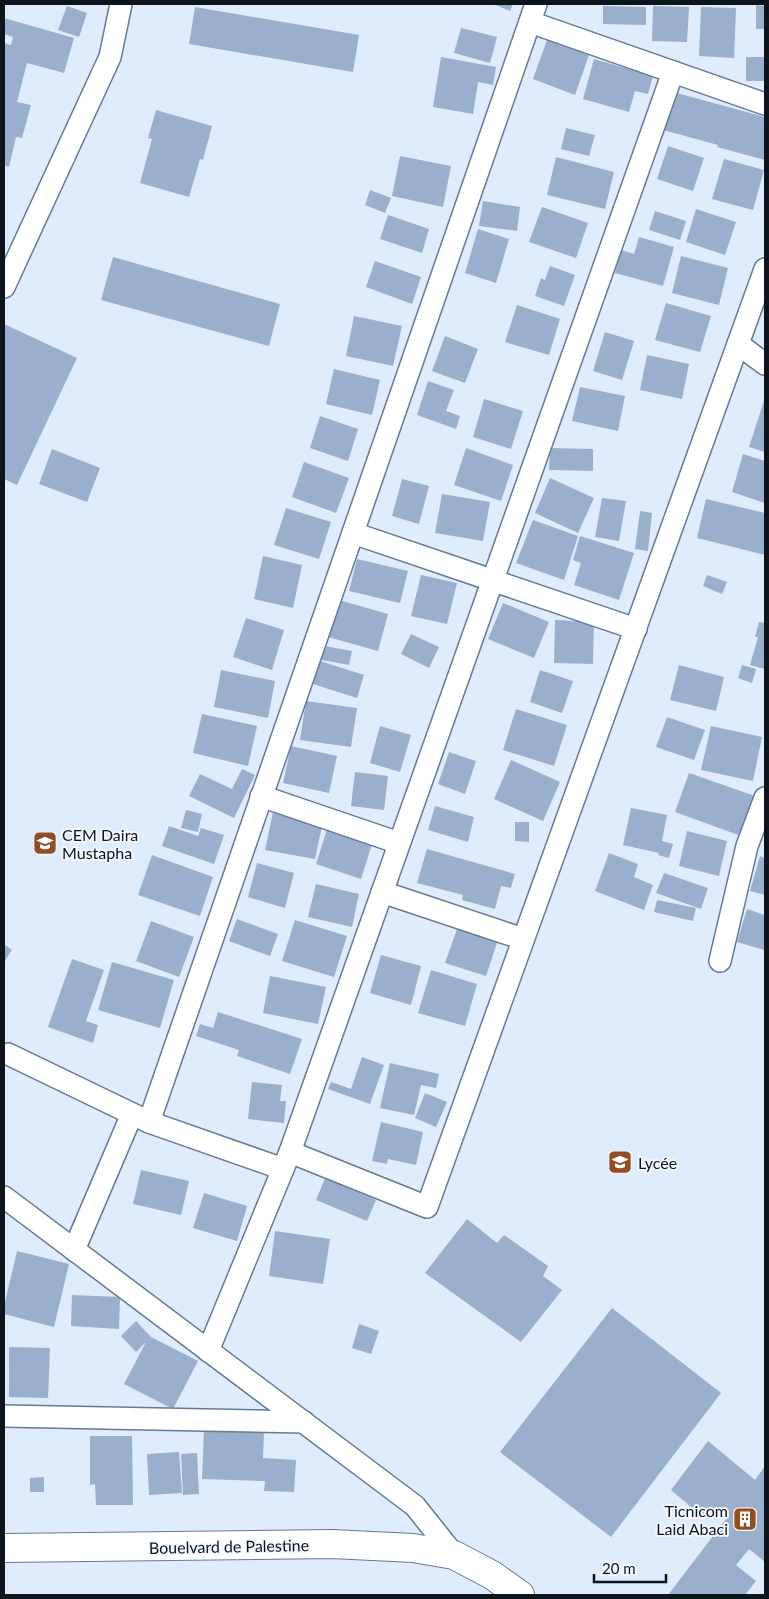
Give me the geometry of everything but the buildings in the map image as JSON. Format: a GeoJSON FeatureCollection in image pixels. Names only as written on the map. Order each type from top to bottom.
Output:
{"type":"FeatureCollection","features":[{"type":"Feature","properties":{"kind":"street"},"geometry":{"type":"LineString","coordinates":[[4,287],[110,57],[121,4]]}},
{"type":"Feature","properties":{"kind":"street"},"geometry":{"type":"LineString","coordinates":[[74,1250],[140,1118],[261,796],[533,13],[672,72],[765,104]]}},
{"type":"Feature","properties":{"kind":"street"},"geometry":{"type":"LineString","coordinates":[[208,1351],[287,1161],[672,72]]}},
{"type":"Feature","properties":{"kind":"street"},"geometry":{"type":"LineString","coordinates":[[8,1054],[140,1118],[287,1161],[427,1206],[765,269]]}},
{"type":"Feature","properties":{"kind":"street"},"geometry":{"type":"LineString","coordinates":[[738,344],[765,364]]}},
{"type":"Feature","properties":{"kind":"street"},"geometry":{"type":"LineString","coordinates":[[353,534],[636,629]]}},
{"type":"Feature","properties":{"kind":"street"},"geometry":{"type":"LineString","coordinates":[[261,796],[399,844]]}},
{"type":"Feature","properties":{"kind":"street"},"geometry":{"type":"LineString","coordinates":[[720,961],[747,846],[765,798]]}},
{"type":"Feature","properties":{"kind":"street"},"geometry":{"type":"LineString","coordinates":[[382,892],[523,939]]}},
{"type":"Feature","properties":{"kind":"street"},"geometry":{"type":"LineString","coordinates":[[4,1197],[415,1506],[454,1555]]}},
{"type":"Feature","properties":{"kind":"street"},"geometry":{"type":"LineString","coordinates":[[4,1416],[304,1422]]}},
{"type":"Feature","properties":{"kind":"street","name":"Bouelvard de Palestine"},"geometry":{"type":"LineString","coordinates":[[4,1548],[332,1544],[413,1548],[454,1555],[492,1575],[520,1595]]}},
{"type":"Feature","properties":{"kind":"place","name":"CEM Daira Mustapha"},"geometry":{"type":"Point","coordinates":[45,843]}},
{"type":"Feature","properties":{"kind":"place","name":"Lycée"},"geometry":{"type":"Point","coordinates":[620,1162]}},
{"type":"Feature","properties":{"kind":"place","name":"Ticnicom Laid Abaci"},"geometry":{"type":"Point","coordinates":[745,1519]}}]}
